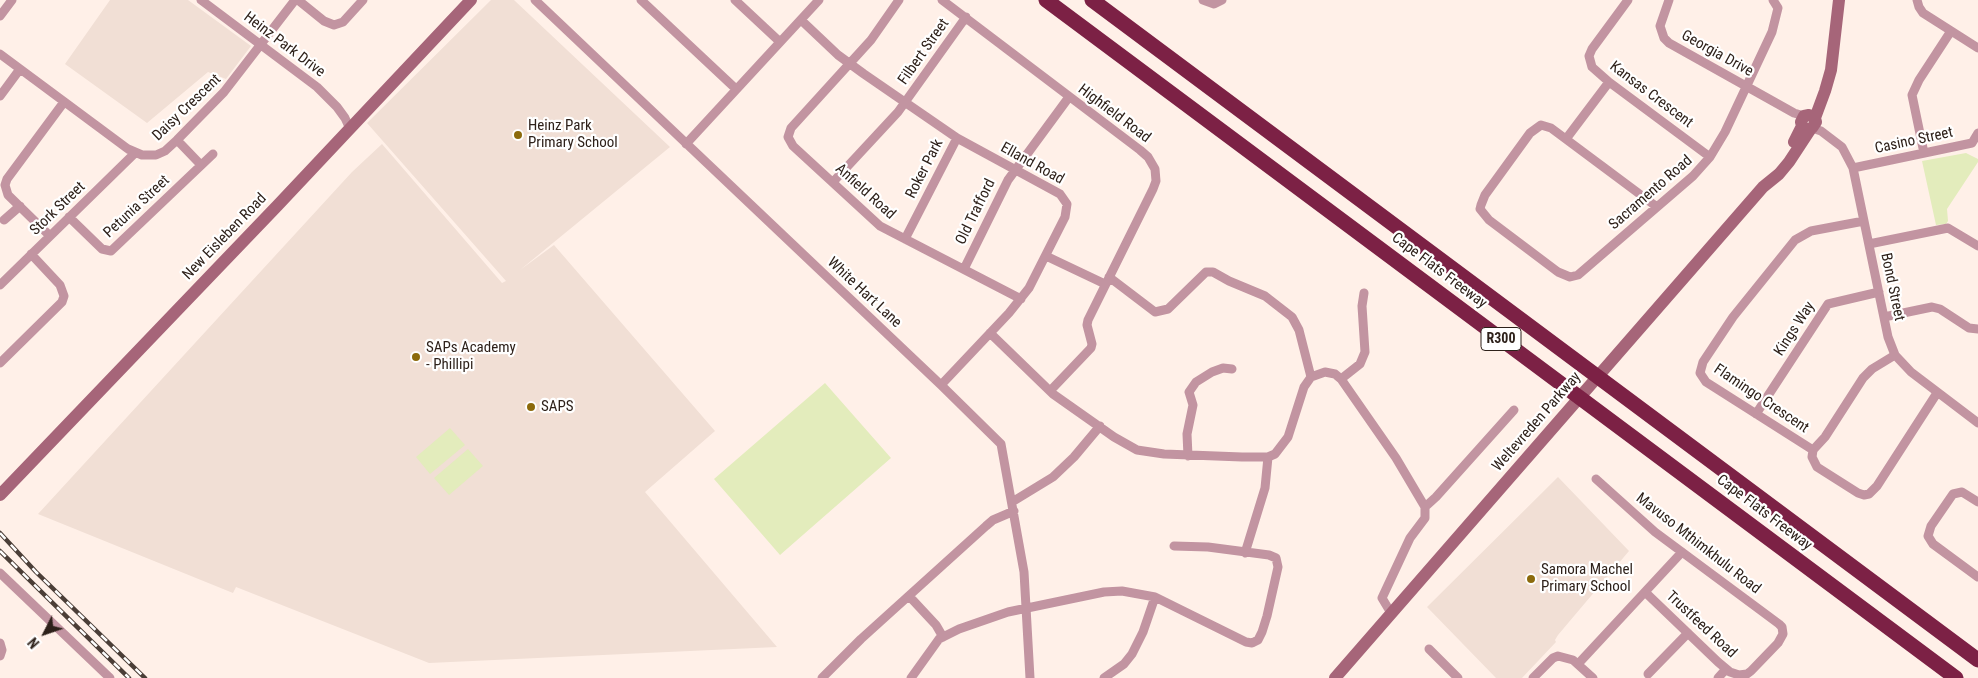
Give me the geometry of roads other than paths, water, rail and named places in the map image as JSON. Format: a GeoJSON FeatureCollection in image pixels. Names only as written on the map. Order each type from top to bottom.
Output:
{"type":"FeatureCollection","features":[{"type":"Feature","properties":{"kind":"highway","name":"Cape Flats Freeway"},"geometry":{"type":"LineString","coordinates":[[1046,0],[1956,678]]}},
{"type":"Feature","properties":{"kind":"highway","name":"Cape Flats Freeway"},"geometry":{"type":"LineString","coordinates":[[1092,0],[1978,660]]}},
{"type":"Feature","properties":{"kind":"street"},"geometry":{"type":"LineString","coordinates":[[0,16],[12,0]]}},
{"type":"Feature","properties":{"kind":"street","name":"Heinz Park Drive"},"geometry":{"type":"LineString","coordinates":[[201,0],[317,87],[332,101],[350,123]]}},
{"type":"Feature","properties":{"kind":"street"},"geometry":{"type":"LineString","coordinates":[[296,0],[324,21],[334,25],[342,22],[363,0]]}},
{"type":"Feature","properties":{"kind":"street","name":"Daisy Crescent"},"geometry":{"type":"LineString","coordinates":[[135,153],[156,154],[164,151],[177,140],[224,92],[296,0]]}},
{"type":"Feature","properties":{"kind":"street","name":"New Eisleben Road"},"geometry":{"type":"LineString","coordinates":[[0,495],[350,123],[471,0]]}},
{"type":"Feature","properties":{"kind":"street","name":"White Hart Lane"},"geometry":{"type":"LineString","coordinates":[[534,0],[1001,444],[1024,572],[1030,678]]}},
{"type":"Feature","properties":{"kind":"street"},"geometry":{"type":"LineString","coordinates":[[641,0],[736,89]]}},
{"type":"Feature","properties":{"kind":"street"},"geometry":{"type":"LineString","coordinates":[[735,0],[780,42]]}},
{"type":"Feature","properties":{"kind":"street"},"geometry":{"type":"LineString","coordinates":[[686,144],[819,0]]}},
{"type":"Feature","properties":{"kind":"street"},"geometry":{"type":"LineString","coordinates":[[849,63],[871,40],[899,0]]}},
{"type":"Feature","properties":{"kind":"street","name":"Filbert Street"},"geometry":{"type":"LineString","coordinates":[[942,0],[1003,45]]}},
{"type":"Feature","properties":{"kind":"street"},"geometry":{"type":"LineString","coordinates":[[1203,0],[1214,4],[1222,0]]}},
{"type":"Feature","properties":{"kind":"street","name":"Kansas Crescent"},"geometry":{"type":"LineString","coordinates":[[1628,0],[1589,56],[1592,67],[1609,82],[1710,157]]}},
{"type":"Feature","properties":{"kind":"street","name":"Georgia Drive"},"geometry":{"type":"LineString","coordinates":[[1669,0],[1660,26],[1664,38],[1675,47],[1808,122]]}},
{"type":"Feature","properties":{"kind":"street","name":"Sacramento Road"},"geometry":{"type":"LineString","coordinates":[[1566,139],[1546,125],[1541,125],[1533,130],[1486,195],[1480,209],[1489,220],[1558,272],[1570,277],[1578,275],[1693,176],[1710,157],[1725,132],[1769,40],[1778,14],[1778,8],[1773,0]]}},
{"type":"Feature","properties":{"kind":"street","name":"Weltevreden Parkway"},"geometry":{"type":"LineString","coordinates":[[1335,678],[1763,188],[1789,162],[1828,82],[1839,0]]}},
{"type":"Feature","properties":{"kind":"street"},"geometry":{"type":"LineString","coordinates":[[1918,0],[1919,8],[1923,13],[1978,48]]}},
{"type":"Feature","properties":{"kind":"street","name":"Filbert Street"},"geometry":{"type":"LineString","coordinates":[[833,182],[905,102],[966,17]]}},
{"type":"Feature","properties":{"kind":"street","name":"Elland Road"},"geometry":{"type":"LineString","coordinates":[[800,20],[849,63],[956,138],[1060,194],[1067,204],[1065,217],[1046,256],[1021,299],[941,385]]}},
{"type":"Feature","properties":{"kind":"street"},"geometry":{"type":"LineString","coordinates":[[1924,153],[1912,95],[1919,80],[1951,31]]}},
{"type":"Feature","properties":{"kind":"street","name":"Highfield Road"},"geometry":{"type":"LineString","coordinates":[[1003,45],[1148,157],[1155,169],[1156,181],[1154,189],[1088,320],[1087,325],[1092,344],[1090,350],[1048,389]]}},
{"type":"Feature","properties":{"kind":"street"},"geometry":{"type":"LineString","coordinates":[[0,54],[135,153]]}},
{"type":"Feature","properties":{"kind":"street","name":"Anfield Road"},"geometry":{"type":"LineString","coordinates":[[849,63],[788,132],[788,137],[793,146],[880,226],[1021,299]]}},
{"type":"Feature","properties":{"kind":"street"},"geometry":{"type":"LineString","coordinates":[[0,96],[20,69]]}},
{"type":"Feature","properties":{"kind":"street"},"geometry":{"type":"LineString","coordinates":[[1609,82],[1566,139],[1657,207]]}},
{"type":"Feature","properties":{"kind":"street","name":"Old Trafford"},"geometry":{"type":"LineString","coordinates":[[964,268],[1014,169],[1069,97]]}},
{"type":"Feature","properties":{"kind":"street"},"geometry":{"type":"LineString","coordinates":[[50,236],[8,195],[6,182],[64,102]]}},
{"type":"Feature","properties":{"kind":"street","name":"Bond Street"},"geometry":{"type":"LineString","coordinates":[[1808,122],[1842,147],[1854,168],[1888,337],[1894,355],[1911,372],[1978,423]]}},
{"type":"Feature","properties":{"kind":"street"},"geometry":{"type":"LineString","coordinates":[[1975,147],[1978,133]]}},
{"type":"Feature","properties":{"kind":"street","name":"Roker Park"},"geometry":{"type":"LineString","coordinates":[[906,239],[956,138]]}},
{"type":"Feature","properties":{"kind":"street"},"geometry":{"type":"LineString","coordinates":[[177,140],[201,166]]}},
{"type":"Feature","properties":{"kind":"street","name":"Casino Street"},"geometry":{"type":"LineString","coordinates":[[1854,168],[1924,153],[1975,147]]}},
{"type":"Feature","properties":{"kind":"street","name":"Stork Street"},"geometry":{"type":"LineString","coordinates":[[0,285],[135,153]]}},
{"type":"Feature","properties":{"kind":"street","name":"Petunia Street"},"geometry":{"type":"LineString","coordinates":[[69,216],[102,249],[111,251],[213,154]]}},
{"type":"Feature","properties":{"kind":"street"},"geometry":{"type":"LineString","coordinates":[[4,220],[20,206]]}},
{"type":"Feature","properties":{"kind":"street","name":"Flamingo Crescent"},"geometry":{"type":"LineString","coordinates":[[1864,221],[1811,231],[1796,240],[1733,317],[1703,362],[1700,373],[1706,382],[1813,450],[1812,457],[1817,467],[1858,493],[1869,494],[1877,486],[1937,393]]}},
{"type":"Feature","properties":{"kind":"street"},"geometry":{"type":"LineString","coordinates":[[1869,244],[1948,228],[1978,246]]}},
{"type":"Feature","properties":{"kind":"street"},"geometry":{"type":"LineString","coordinates":[[0,363],[62,302],[64,296],[60,285],[31,254]]}},
{"type":"Feature","properties":{"kind":"street"},"geometry":{"type":"LineString","coordinates":[[1046,256],[1107,281],[1155,312],[1168,309],[1206,272],[1213,272],[1265,296],[1292,317],[1299,330],[1311,377]]}},
{"type":"Feature","properties":{"kind":"street","name":"Kings Way"},"geometry":{"type":"LineString","coordinates":[[1756,414],[1828,304],[1879,292]]}},
{"type":"Feature","properties":{"kind":"street"},"geometry":{"type":"LineString","coordinates":[[1341,379],[1360,364],[1365,352],[1362,306],[1364,293]]}},
{"type":"Feature","properties":{"kind":"street"},"geometry":{"type":"LineString","coordinates":[[1884,317],[1932,307],[1969,328],[1978,329]]}},
{"type":"Feature","properties":{"kind":"street"},"geometry":{"type":"LineString","coordinates":[[990,333],[1048,389],[1120,441],[1137,450],[1188,456],[1268,457],[1275,454],[1288,437],[1304,388],[1311,377],[1325,372],[1335,374],[1341,379],[1396,458],[1424,506],[1425,518],[1410,538],[1382,598],[1390,613]]}},
{"type":"Feature","properties":{"kind":"street"},"geometry":{"type":"LineString","coordinates":[[1813,450],[1825,437],[1863,378],[1872,369],[1894,355]]}},
{"type":"Feature","properties":{"kind":"street"},"geometry":{"type":"LineString","coordinates":[[1188,456],[1187,434],[1193,405],[1189,392],[1196,382],[1212,372],[1223,368],[1232,369]]}},
{"type":"Feature","properties":{"kind":"street"},"geometry":{"type":"LineString","coordinates":[[1424,506],[1436,497],[1514,410]]}},
{"type":"Feature","properties":{"kind":"street"},"geometry":{"type":"LineString","coordinates":[[822,678],[854,646],[986,526],[1053,477],[1074,457],[1100,426]]}},
{"type":"Feature","properties":{"kind":"street"},"geometry":{"type":"LineString","coordinates":[[1245,553],[1265,488],[1268,457]]}},
{"type":"Feature","properties":{"kind":"street","name":"Mavuso Mthimkhulu Road"},"geometry":{"type":"LineString","coordinates":[[1596,479],[1644,523],[1779,624],[1784,631],[1778,643],[1751,671],[1739,676]]}},
{"type":"Feature","properties":{"kind":"street"},"geometry":{"type":"LineString","coordinates":[[1978,502],[1962,492],[1953,494],[1931,526],[1928,536],[1933,544],[1978,577]]}},
{"type":"Feature","properties":{"kind":"street"},"geometry":{"type":"LineString","coordinates":[[911,678],[930,650],[943,637],[974,622],[1026,608],[1115,591],[1155,597],[1237,638],[1246,642],[1255,642],[1262,632],[1278,562],[1276,558],[1269,555],[1174,546]]}},
{"type":"Feature","properties":{"kind":"street"},"geometry":{"type":"LineString","coordinates":[[1578,664],[1682,552]]}},
{"type":"Feature","properties":{"kind":"street"},"geometry":{"type":"LineString","coordinates":[[0,573],[110,678]]}},
{"type":"Feature","properties":{"kind":"street","name":"Trustfeed Road"},"geometry":{"type":"LineString","coordinates":[[1646,592],[1726,669],[1739,676]]}},
{"type":"Feature","properties":{"kind":"street"},"geometry":{"type":"LineString","coordinates":[[909,596],[936,625],[943,637]]}},
{"type":"Feature","properties":{"kind":"street"},"geometry":{"type":"LineString","coordinates":[[1104,678],[1124,664],[1132,654],[1143,632],[1155,597]]}},
{"type":"Feature","properties":{"kind":"street"},"geometry":{"type":"LineString","coordinates":[[1648,674],[1688,633]]}},
{"type":"Feature","properties":{"kind":"street"},"geometry":{"type":"LineString","coordinates":[[0,643],[2,650],[0,656]]}},
{"type":"Feature","properties":{"kind":"street"},"geometry":{"type":"LineString","coordinates":[[1429,649],[1458,678]]}},
{"type":"Feature","properties":{"kind":"street"},"geometry":{"type":"LineString","coordinates":[[1533,678],[1553,658],[1558,656],[1568,657],[1593,678]]}},
{"type":"Feature","properties":{"kind":"street"},"geometry":{"type":"LineString","coordinates":[[1718,678],[1726,669]]}},
{"type":"Feature","properties":{"kind":"railway"},"geometry":{"type":"LineString","coordinates":[[0,533],[36,572],[145,678]]}},
{"type":"Feature","properties":{"kind":"railway"},"geometry":{"type":"LineString","coordinates":[[0,551],[129,678]]}},
{"type":"Feature","properties":{"kind":"place","name":"Heinz Park Primary School"},"geometry":{"type":"Point","coordinates":[518,135]}},
{"type":"Feature","properties":{"kind":"place","name":"SAPs Academy - Phillipi"},"geometry":{"type":"Point","coordinates":[416,357]}},
{"type":"Feature","properties":{"kind":"place","name":"SAPS"},"geometry":{"type":"Point","coordinates":[531,407]}},
{"type":"Feature","properties":{"kind":"place","name":"Samora Machel Primary School"},"geometry":{"type":"Point","coordinates":[1531,579]}}]}
